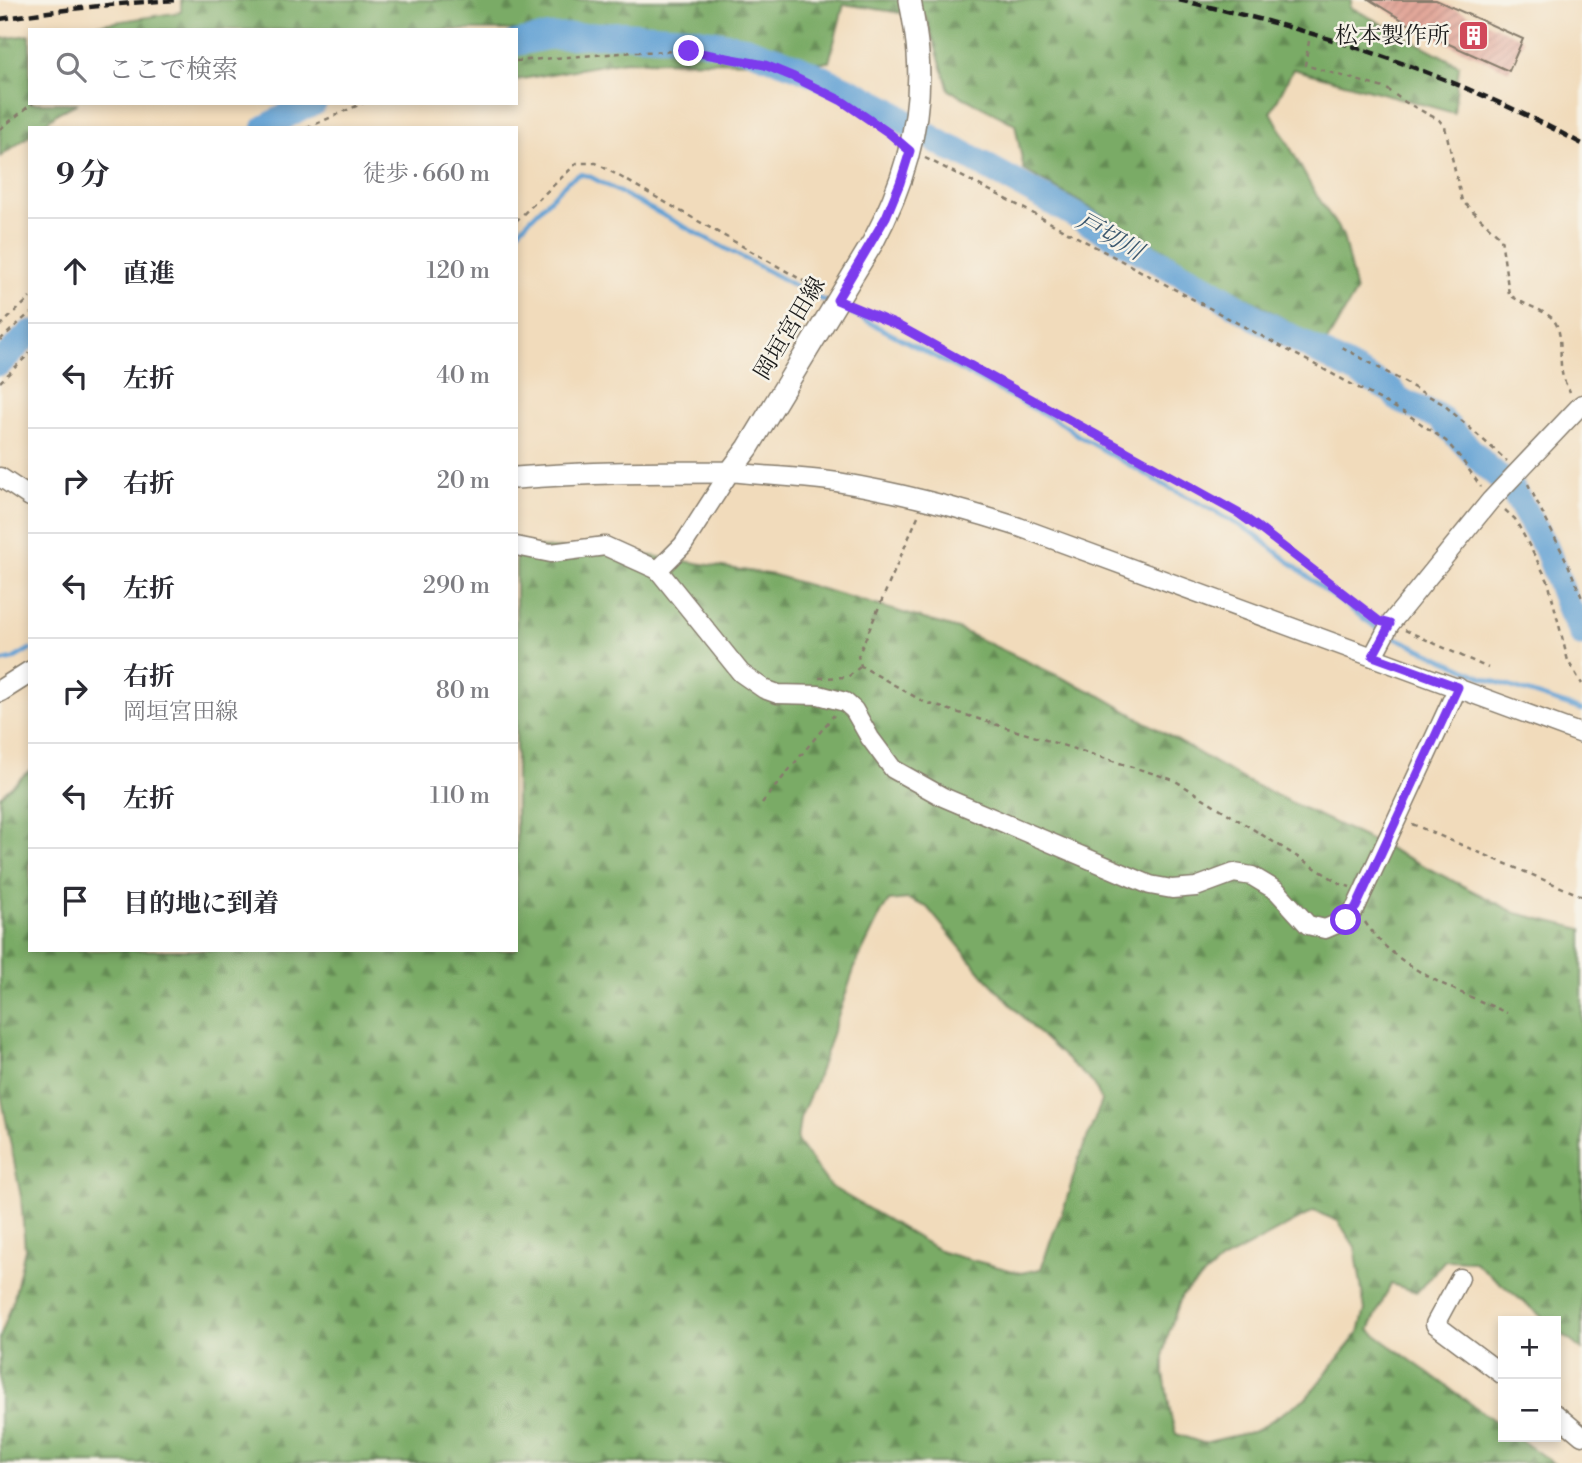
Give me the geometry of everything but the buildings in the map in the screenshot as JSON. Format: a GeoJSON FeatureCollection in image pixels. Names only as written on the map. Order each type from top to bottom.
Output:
{"type":"FeatureCollection","features":[{"type":"Feature","properties":{"kind":"main road","name":"岡垣宮田線"},"geometry":{"type":"LineString","coordinates":[[730,472],[748,448],[886,217],[900,183],[911,147],[919,75],[910,0]]}},
{"type":"Feature","properties":{"kind":"main road"},"geometry":{"type":"LineString","coordinates":[[518,478],[635,472],[730,472]]}},
{"type":"Feature","properties":{"kind":"main road"},"geometry":{"type":"LineString","coordinates":[[0,691],[28,673]]}},
{"type":"Feature","properties":{"kind":"street"},"geometry":{"type":"LineString","coordinates":[[1373,656],[1390,624],[1490,501],[1581,405]]}},
{"type":"Feature","properties":{"kind":"street"},"geometry":{"type":"LineString","coordinates":[[658,570],[683,545],[730,472],[836,482],[924,499],[1020,527],[1582,734]]}},
{"type":"Feature","properties":{"kind":"street"},"geometry":{"type":"LineString","coordinates":[[0,477],[28,496]]}},
{"type":"Feature","properties":{"kind":"street"},"geometry":{"type":"LineString","coordinates":[[518,546],[551,553],[605,546],[658,570],[741,673],[764,689],[778,694],[819,695],[845,702],[854,710],[870,738],[894,769],[943,797],[1150,885],[1172,889],[1196,887],[1234,873],[1252,876],[1277,891],[1308,925],[1325,929],[1346,920],[1356,907],[1458,687]]}},
{"type":"Feature","properties":{"kind":"street"},"geometry":{"type":"LineString","coordinates":[[1460,1278],[1436,1324],[1498,1371]]}},
{"type":"Feature","properties":{"kind":"street"},"geometry":{"type":"LineString","coordinates":[[1561,1418],[1582,1436]]}},
{"type":"Feature","properties":{"kind":"path"},"geometry":{"type":"LineString","coordinates":[[1309,41],[1305,65],[1387,89],[1439,120],[1445,127],[1462,201],[1502,238],[1509,295],[1518,302],[1548,315],[1556,323],[1563,377],[1573,397],[1581,405]]}},
{"type":"Feature","properties":{"kind":"path"},"geometry":{"type":"LineString","coordinates":[[518,61],[635,52],[689,51],[765,65],[842,101],[911,147],[1407,414],[1446,441],[1490,501],[1515,519],[1548,581],[1568,661],[1582,684]]}},
{"type":"Feature","properties":{"kind":"path"},"geometry":{"type":"LineString","coordinates":[[0,129],[30,105]]}},
{"type":"Feature","properties":{"kind":"path"},"geometry":{"type":"LineString","coordinates":[[311,126],[359,105]]}},
{"type":"Feature","properties":{"kind":"path"},"geometry":{"type":"LineString","coordinates":[[518,219],[577,163],[596,163],[837,300],[899,326],[1238,513],[1379,621],[1488,668]]}},
{"type":"Feature","properties":{"kind":"path"},"geometry":{"type":"LineString","coordinates":[[0,326],[28,300]]}},
{"type":"Feature","properties":{"kind":"path"},"geometry":{"type":"LineString","coordinates":[[0,340],[28,315]]}},
{"type":"Feature","properties":{"kind":"path"},"geometry":{"type":"LineString","coordinates":[[1342,347],[1443,404],[1519,472],[1530,486],[1582,598]]}},
{"type":"Feature","properties":{"kind":"path"},"geometry":{"type":"LineString","coordinates":[[0,382],[28,355]]}},
{"type":"Feature","properties":{"kind":"path"},"geometry":{"type":"LineString","coordinates":[[924,499],[858,656],[861,666],[924,702],[1174,780],[1341,884],[1363,890]]}},
{"type":"Feature","properties":{"kind":"path"},"geometry":{"type":"LineString","coordinates":[[762,803],[845,702]]}},
{"type":"Feature","properties":{"kind":"path"},"geometry":{"type":"LineString","coordinates":[[1396,818],[1582,896]]}},
{"type":"Feature","properties":{"kind":"path"},"geometry":{"type":"LineString","coordinates":[[1356,907],[1373,934],[1407,965],[1507,1013]]}},
{"type":"Feature","properties":{"kind":"green space"},"geometry":{"type":"Polygon","coordinates":[[[181,0],[1352,0],[1350,7],[1459,65],[1454,113],[1293,69],[1271,112],[1311,186],[1343,236],[1356,292],[1326,343],[1024,170],[1015,124],[949,90],[926,17],[844,4],[829,62],[625,61],[518,80],[518,28],[76,28],[181,12],[181,0]]]}},
{"type":"Feature","properties":{"kind":"green space"},"geometry":{"type":"Polygon","coordinates":[[[28,35],[28,105],[74,105],[59,112],[42,126],[28,126],[28,136],[0,157],[0,39],[28,35]]]}},
{"type":"Feature","properties":{"kind":"green space"},"geometry":{"type":"Polygon","coordinates":[[[518,546],[632,553],[774,575],[958,629],[1101,696],[1248,782],[1516,913],[1582,929],[1582,1350],[1561,1333],[1561,1316],[1541,1316],[1473,1261],[1445,1260],[1417,1292],[1391,1284],[1369,1330],[1498,1423],[1498,1442],[1523,1442],[1553,1463],[0,1463],[0,1338],[14,1298],[25,1249],[21,1197],[0,1090],[0,796],[28,772],[28,952],[518,952],[518,546]],[[908,899],[889,901],[856,964],[816,1081],[800,1118],[797,1141],[830,1186],[942,1252],[1021,1273],[1041,1269],[1079,1158],[1102,1101],[1094,1084],[1036,1031],[983,975],[927,907],[908,899]],[[1314,1211],[1221,1261],[1182,1295],[1164,1352],[1164,1374],[1176,1434],[1203,1443],[1255,1431],[1307,1397],[1359,1332],[1365,1310],[1355,1247],[1338,1221],[1314,1211]]]}},
{"type":"Feature","properties":{"kind":"waterway","name":"戸切川"},"geometry":{"type":"LineString","coordinates":[[518,43],[548,37],[621,34],[687,38],[745,48],[798,67],[887,109],[953,150],[1392,391],[1399,400],[1439,417],[1486,466],[1511,487],[1547,550],[1567,604],[1582,634]]}},
{"type":"Feature","properties":{"kind":"waterway","name":"戸切川"},"geometry":{"type":"LineString","coordinates":[[268,126],[308,105]]}},
{"type":"Feature","properties":{"kind":"waterway"},"geometry":{"type":"LineString","coordinates":[[518,231],[568,181],[580,174],[589,176],[815,297],[831,303]]}},
{"type":"Feature","properties":{"kind":"waterway"},"geometry":{"type":"LineString","coordinates":[[842,308],[1063,424],[1169,488],[1253,533],[1382,632]]}},
{"type":"Feature","properties":{"kind":"waterway","name":"戸切川"},"geometry":{"type":"LineString","coordinates":[[0,363],[28,335]]}},
{"type":"Feature","properties":{"kind":"waterway"},"geometry":{"type":"LineString","coordinates":[[1390,635],[1484,678],[1582,710]]}},
{"type":"Feature","properties":{"kind":"waterway"},"geometry":{"type":"LineString","coordinates":[[0,662],[13,659],[28,650]]}},
{"type":"Feature","properties":{"kind":"railway"},"geometry":{"type":"LineString","coordinates":[[0,19],[88,7],[177,0]]}},
{"type":"Feature","properties":{"kind":"railway"},"geometry":{"type":"LineString","coordinates":[[1178,0],[1283,25],[1386,57],[1486,97],[1582,144]]}},
{"type":"Feature","properties":{"kind":"place","name":"松本製作所"},"geometry":{"type":"Point","coordinates":[1473,35]}},
{"type":"Feature","properties":{"kind":"route"},"geometry":{"type":"LineString","coordinates":[[689,51],[765,65],[794,77],[842,101],[910,151],[886,217],[837,300],[899,326],[1238,513],[1379,621],[1390,624],[1373,656],[1458,687],[1356,907],[1346,920]]}}]}
